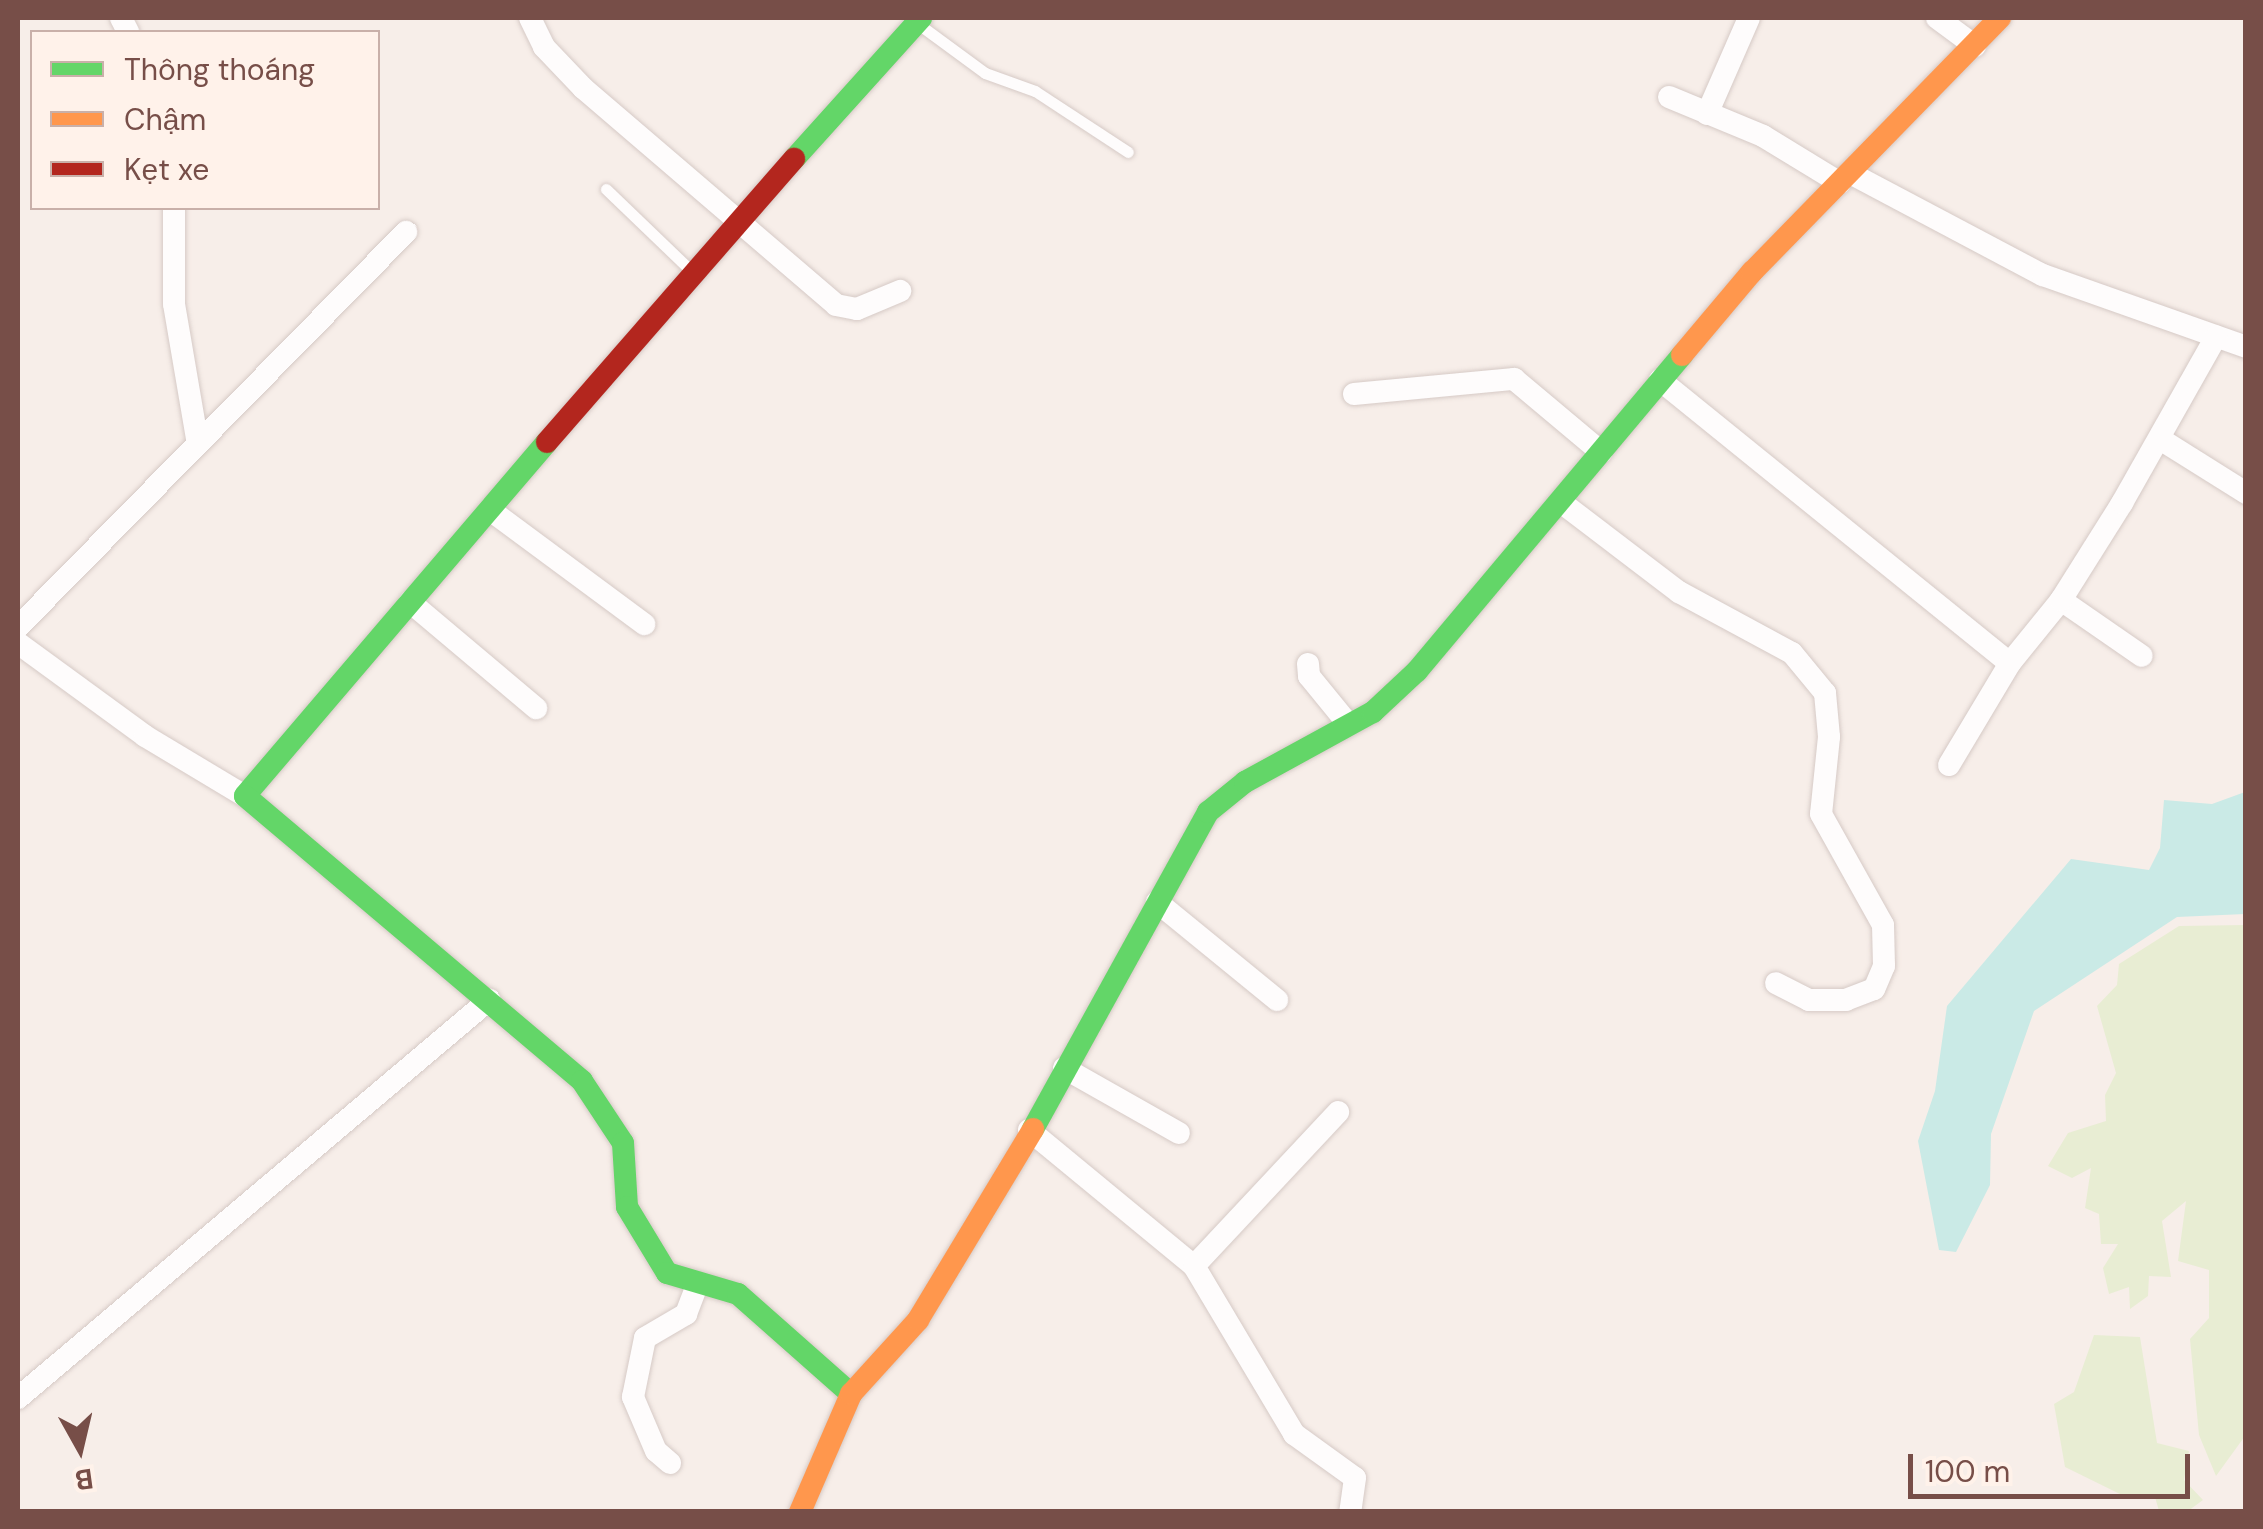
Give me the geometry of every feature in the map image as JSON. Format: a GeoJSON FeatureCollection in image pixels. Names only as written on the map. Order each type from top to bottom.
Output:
{"type":"FeatureCollection","features":[{"type":"Feature","properties":{"kind":"street"},"geometry":{"type":"LineString","coordinates":[[530,18],[544,47],[573,78],[736,222],[844,308],[857,309],[900,291]]}},
{"type":"Feature","properties":{"kind":"street"},"geometry":{"type":"LineString","coordinates":[[1707,114],[1748,18]]}},
{"type":"Feature","properties":{"kind":"street"},"geometry":{"type":"LineString","coordinates":[[1937,18],[1975,46]]}},
{"type":"Feature","properties":{"kind":"street"},"geometry":{"type":"LineString","coordinates":[[800,1512],[851,1394],[918,1320],[1208,812],[1245,782],[1349,725],[1417,671],[1562,503],[1752,272],[2000,18]]}},
{"type":"Feature","properties":{"kind":"street"},"geometry":{"type":"LineString","coordinates":[[245,796],[692,272],[919,20]]}},
{"type":"Feature","properties":{"kind":"street"},"geometry":{"type":"LineString","coordinates":[[1669,97],[1763,136],[2043,275],[2246,347]]}},
{"type":"Feature","properties":{"kind":"street"},"geometry":{"type":"LineString","coordinates":[[174,210],[174,304],[197,438]]}},
{"type":"Feature","properties":{"kind":"street"},"geometry":{"type":"LineString","coordinates":[[18,627],[197,438],[406,232]]}},
{"type":"Feature","properties":{"kind":"street"},"geometry":{"type":"LineString","coordinates":[[1949,765],[2010,663],[2061,600],[2160,439],[2216,337]]}},
{"type":"Feature","properties":{"kind":"street"},"geometry":{"type":"LineString","coordinates":[[1354,394],[1514,379],[1601,452]]}},
{"type":"Feature","properties":{"kind":"street"},"geometry":{"type":"LineString","coordinates":[[1660,380],[2010,663]]}},
{"type":"Feature","properties":{"kind":"street"},"geometry":{"type":"LineString","coordinates":[[2160,439],[2246,493]]}},
{"type":"Feature","properties":{"kind":"street"},"geometry":{"type":"LineString","coordinates":[[1562,503],[1679,592],[1792,652],[1825,693],[1830,737],[1821,814],[1882,926],[1884,966],[1874,989],[1846,1000],[1809,1000],[1776,982]]}},
{"type":"Feature","properties":{"kind":"street"},"geometry":{"type":"LineString","coordinates":[[490,510],[644,624]]}},
{"type":"Feature","properties":{"kind":"street"},"geometry":{"type":"LineString","coordinates":[[2061,600],[2142,656]]}},
{"type":"Feature","properties":{"kind":"street"},"geometry":{"type":"LineString","coordinates":[[410,602],[536,708]]}},
{"type":"Feature","properties":{"kind":"street"},"geometry":{"type":"LineString","coordinates":[[18,644],[145,736],[245,796],[582,1081],[623,1143],[626,1207],[634,1226],[687,1282],[738,1294],[851,1394]]}},
{"type":"Feature","properties":{"kind":"street"},"geometry":{"type":"LineString","coordinates":[[1308,664],[1309,676],[1349,725]]}},
{"type":"Feature","properties":{"kind":"street"},"geometry":{"type":"LineString","coordinates":[[1158,902],[1277,1000]]}},
{"type":"Feature","properties":{"kind":"street"},"geometry":{"type":"LineString","coordinates":[[18,1398],[489,1000]]}},
{"type":"Feature","properties":{"kind":"street"},"geometry":{"type":"LineString","coordinates":[[1064,1068],[1179,1133]]}},
{"type":"Feature","properties":{"kind":"street"},"geometry":{"type":"LineString","coordinates":[[1194,1266],[1338,1112]]}},
{"type":"Feature","properties":{"kind":"street"},"geometry":{"type":"LineString","coordinates":[[1029,1130],[1194,1266],[1294,1434],[1355,1478],[1350,1512]]}},
{"type":"Feature","properties":{"kind":"street"},"geometry":{"type":"LineString","coordinates":[[670,1463],[656,1451],[633,1397],[645,1338],[686,1314],[687,1282]]}},
{"type":"Feature","properties":{"kind":"lane"},"geometry":{"type":"LineString","coordinates":[[919,20],[986,73],[1035,91],[1128,152]]}},
{"type":"Feature","properties":{"kind":"lane"},"geometry":{"type":"LineString","coordinates":[[606,188],[692,272]]}},
{"type":"Feature","properties":{"kind":"green space"},"geometry":{"type":"Polygon","coordinates":[[[2245,925],[2245,1436],[2216,1476],[2199,1435],[2190,1339],[2209,1318],[2209,1270],[2178,1261],[2186,1201],[2162,1221],[2171,1277],[2149,1276],[2148,1296],[2130,1309],[2129,1287],[2109,1294],[2103,1268],[2118,1244],[2101,1244],[2099,1214],[2085,1208],[2091,1168],[2072,1178],[2048,1166],[2068,1133],[2106,1121],[2105,1095],[2116,1073],[2097,1006],[2117,985],[2119,964],[2179,926],[2245,925]]]}},
{"type":"Feature","properties":{"kind":"green space"},"geometry":{"type":"Polygon","coordinates":[[[2094,1335],[2140,1337],[2157,1443],[2189,1451],[2184,1480],[2203,1500],[2188,1511],[2159,1511],[2155,1497],[2124,1496],[2065,1467],[2054,1404],[2074,1392],[2094,1335]]]}},
{"type":"Feature","properties":{"kind":"water"},"geometry":{"type":"Polygon","coordinates":[[[2245,792],[2245,914],[2177,917],[2034,1011],[1991,1134],[1990,1185],[1956,1252],[1939,1250],[1918,1141],[1935,1091],[1947,1006],[2071,859],[2149,870],[2160,848],[2164,800],[2212,804],[2245,792]]]}},
{"type":"Feature","properties":{"kind":"traffic: fast"},"geometry":{"type":"LineString","coordinates":[[794,159],[921,18]]}},
{"type":"Feature","properties":{"kind":"traffic: fast"},"geometry":{"type":"LineString","coordinates":[[1033,1129],[1208,812],[1245,782],[1373,712],[1417,671],[1682,355]]}},
{"type":"Feature","properties":{"kind":"traffic: fast"},"geometry":{"type":"LineString","coordinates":[[547,442],[245,796],[582,1081],[623,1143],[627,1207],[667,1273],[738,1294],[851,1394]]}},
{"type":"Feature","properties":{"kind":"traffic: slow"},"geometry":{"type":"LineString","coordinates":[[1682,355],[1752,272],[2000,18]]}},
{"type":"Feature","properties":{"kind":"traffic: slow"},"geometry":{"type":"LineString","coordinates":[[800,1512],[851,1394],[918,1320],[1033,1129]]}},
{"type":"Feature","properties":{"kind":"traffic: jam"},"geometry":{"type":"LineString","coordinates":[[547,442],[794,159]]}}]}
